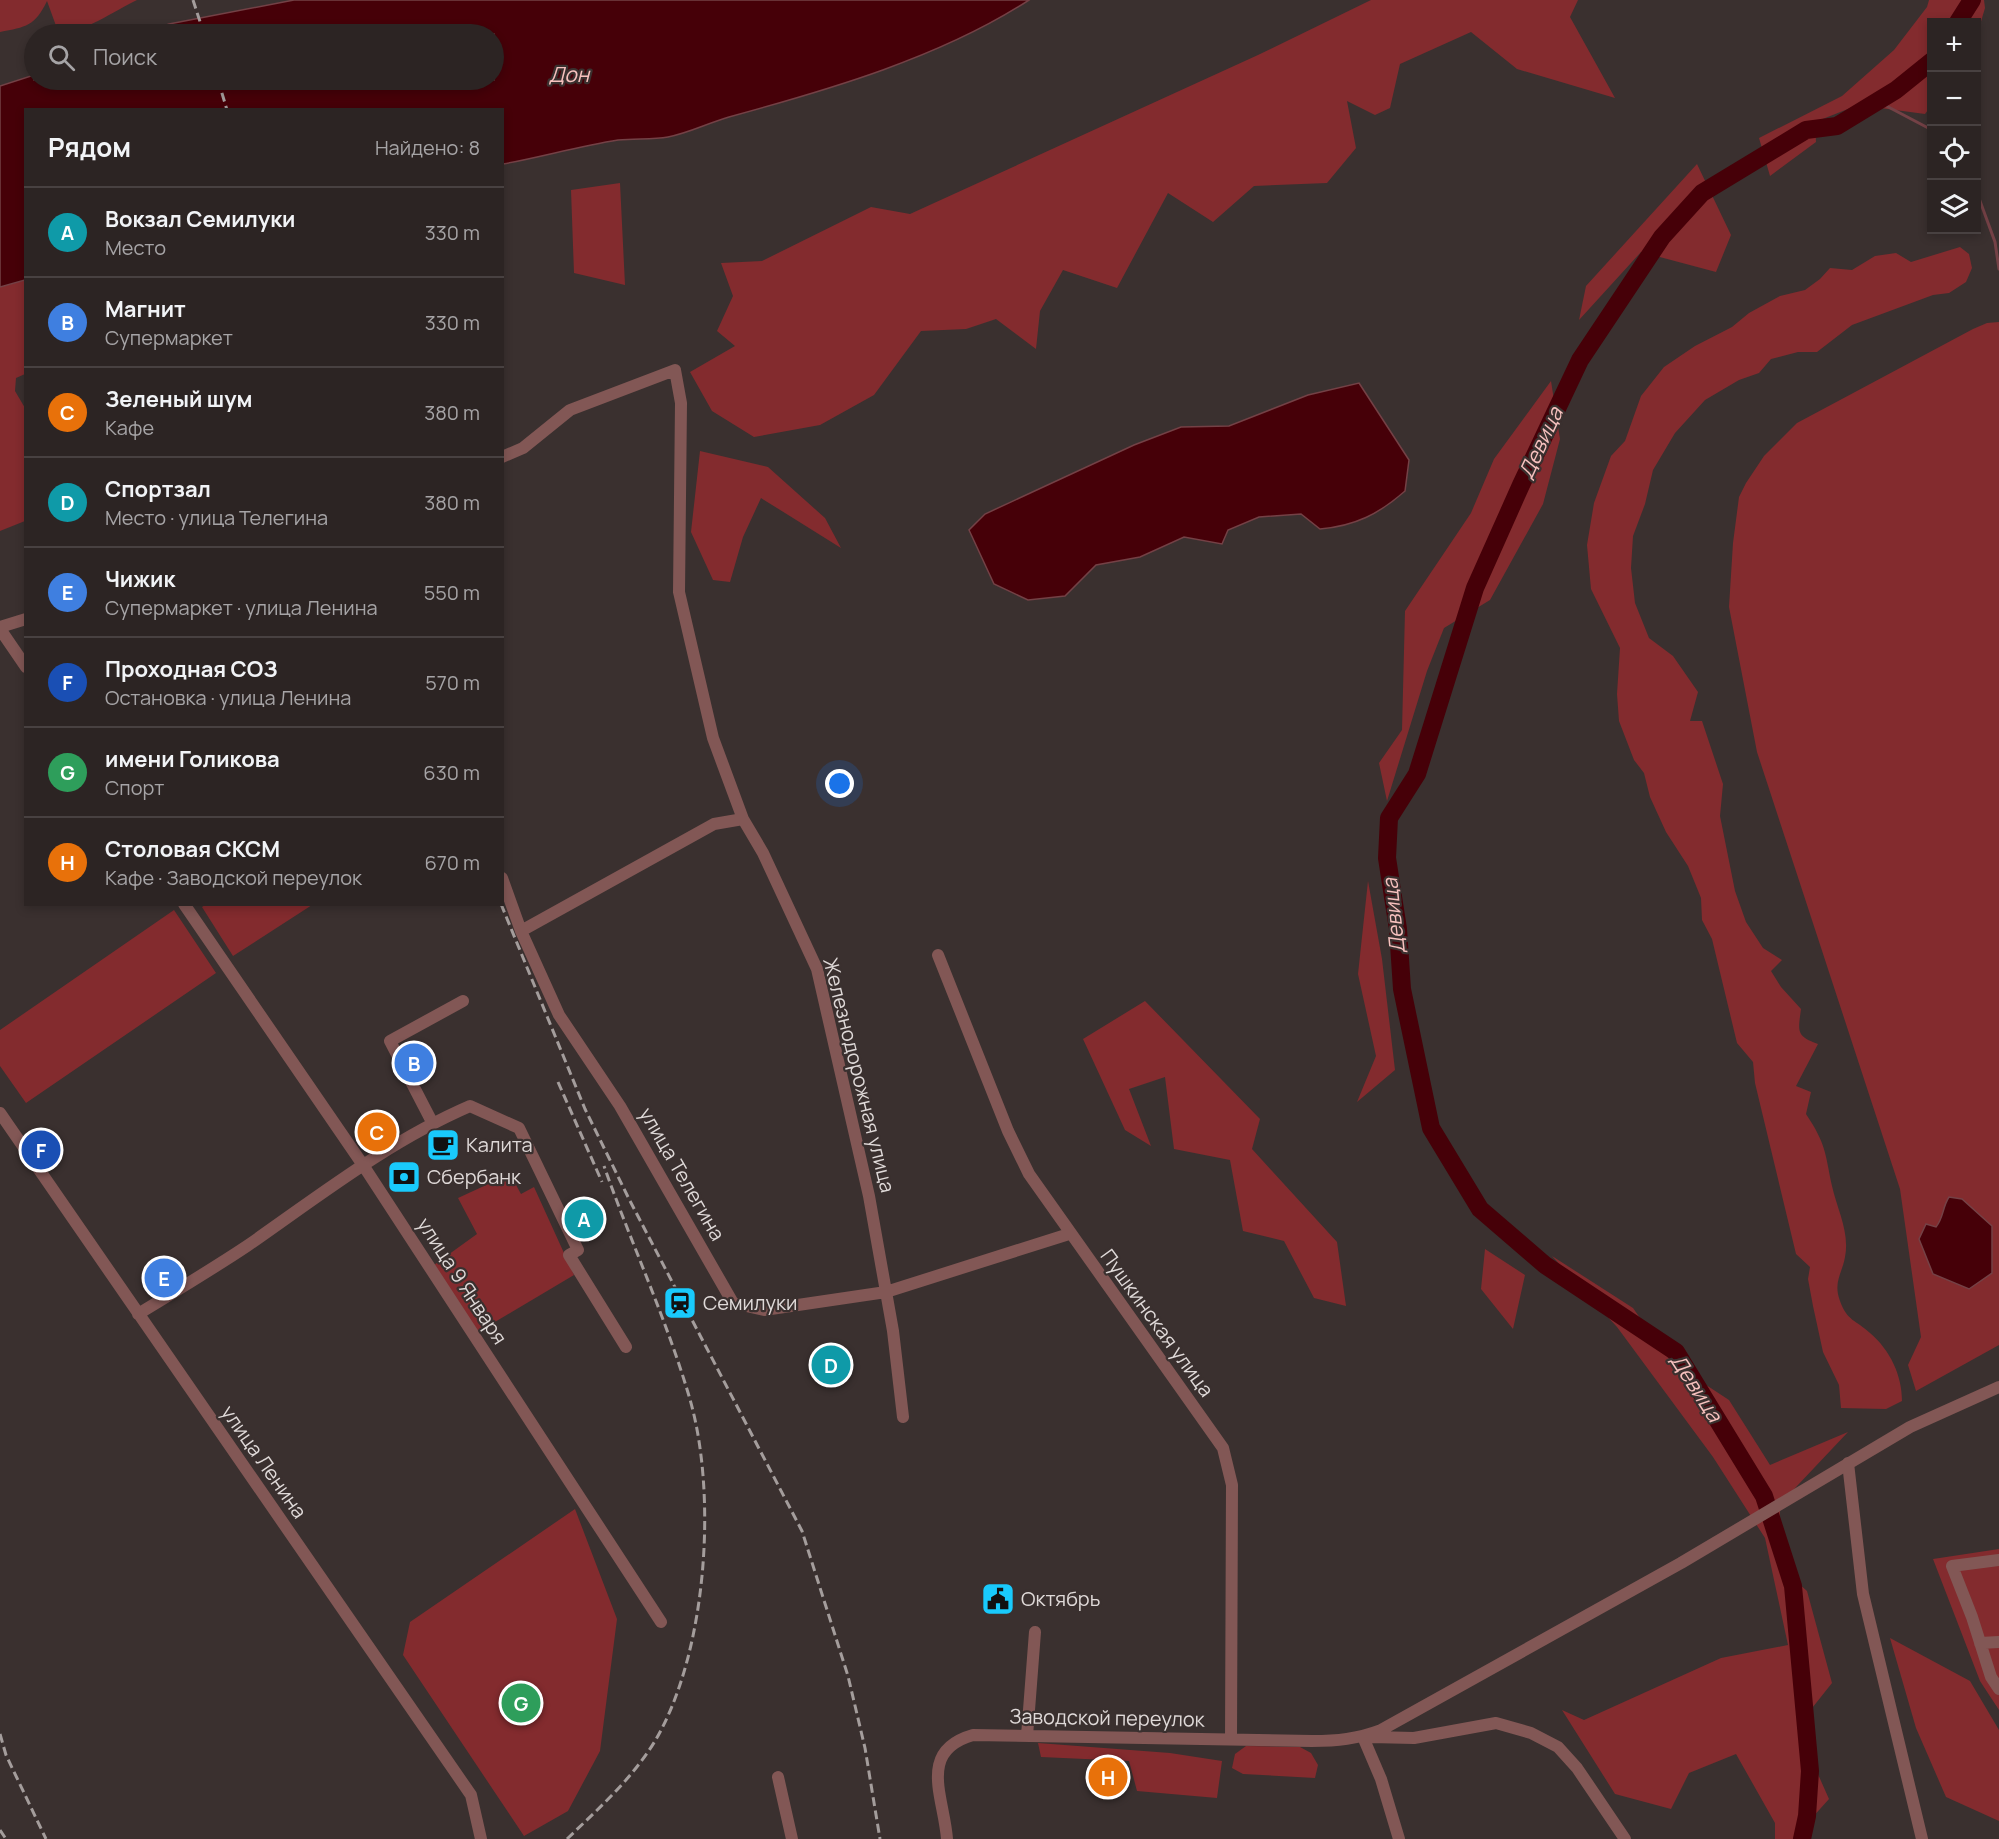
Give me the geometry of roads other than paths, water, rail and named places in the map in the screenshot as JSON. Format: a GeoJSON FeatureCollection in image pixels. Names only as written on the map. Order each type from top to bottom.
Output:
{"type":"FeatureCollection","features":[{"type":"Feature","properties":{"kind":"street","name":"Железнодорожная улица"},"geometry":{"type":"LineString","coordinates":[[504,456],[523,448],[570,410],[675,369],[681,403],[679,591],[713,738],[743,819],[764,853],[817,969],[869,1196],[886,1292],[903,1417]]}},
{"type":"Feature","properties":{"kind":"street"},"geometry":{"type":"LineString","coordinates":[[24,620],[0,628],[24,664]]}},
{"type":"Feature","properties":{"kind":"street"},"geometry":{"type":"LineString","coordinates":[[520,931],[714,824],[743,819]]}},
{"type":"Feature","properties":{"kind":"street","name":"улица Телегина"},"geometry":{"type":"LineString","coordinates":[[504,885],[520,931],[559,1015],[620,1106],[733,1303],[764,1310],[886,1292],[1069,1234]]}},
{"type":"Feature","properties":{"kind":"street","name":"улица 9 Января"},"geometry":{"type":"LineString","coordinates":[[185,906],[363,1165],[662,1622]]}},
{"type":"Feature","properties":{"kind":"street","name":"Пушкинская улица"},"geometry":{"type":"LineString","coordinates":[[938,955],[1008,1131],[1029,1174],[1069,1234],[1223,1448],[1232,1485],[1231,1739]]}},
{"type":"Feature","properties":{"kind":"street"},"geometry":{"type":"LineString","coordinates":[[432,1122],[390,1041],[463,1000]]}},
{"type":"Feature","properties":{"kind":"street"},"geometry":{"type":"LineString","coordinates":[[138,1314],[244,1248],[363,1165],[432,1122],[470,1106],[519,1128],[578,1250],[569,1255],[627,1347]]}},
{"type":"Feature","properties":{"kind":"street","name":"улица Ленина"},"geometry":{"type":"LineString","coordinates":[[0,1113],[471,1796],[481,1839]]}},
{"type":"Feature","properties":{"kind":"street"},"geometry":{"type":"LineString","coordinates":[[1363,1737],[1381,1730],[1681,1563],[1910,1427],[1999,1386]]}},
{"type":"Feature","properties":{"kind":"street"},"geometry":{"type":"LineString","coordinates":[[1848,1463],[1863,1594],[1922,1839]]}},
{"type":"Feature","properties":{"kind":"street"},"geometry":{"type":"LineString","coordinates":[[1999,1560],[1952,1566],[1990,1677],[1999,1689]]}},
{"type":"Feature","properties":{"kind":"street"},"geometry":{"type":"LineString","coordinates":[[1027,1736],[1035,1632]]}},
{"type":"Feature","properties":{"kind":"street"},"geometry":{"type":"LineString","coordinates":[[1980,1643],[1999,1642]]}},
{"type":"Feature","properties":{"kind":"street"},"geometry":{"type":"LineString","coordinates":[[1363,1737],[1414,1738],[1496,1723],[1531,1733],[1558,1747],[1577,1768],[1625,1839]]}},
{"type":"Feature","properties":{"kind":"street","name":"Заводской переулок"},"geometry":{"type":"LineString","coordinates":[[947,1839],[937,1776],[939,1758],[958,1739],[973,1735],[1312,1742],[1363,1737]]}},
{"type":"Feature","properties":{"kind":"street"},"geometry":{"type":"LineString","coordinates":[[1363,1737],[1381,1779],[1399,1839]]}},
{"type":"Feature","properties":{"kind":"street"},"geometry":{"type":"LineString","coordinates":[[778,1776],[792,1839]]}},
{"type":"Feature","properties":{"kind":"water","name":"Дон"},"geometry":{"type":"Polygon","coordinates":[[[294,0],[1029,0],[959,39],[884,70],[844,83],[668,137],[618,140],[504,164],[504,108],[24,108],[24,280],[0,287],[0,86],[24,78],[24,90],[504,90],[504,24],[169,24],[294,0]]]}},
{"type":"Feature","properties":{"kind":"water"},"geometry":{"type":"Polygon","coordinates":[[[1359,383],[1409,460],[1405,491],[1386,506],[1355,522],[1320,529],[1301,514],[1259,517],[1228,530],[1222,544],[1184,537],[1140,557],[1096,565],[1065,596],[1028,600],[994,584],[969,530],[985,514],[1134,445],[1181,427],[1229,426],[1308,395],[1359,383]]]}},
{"type":"Feature","properties":{"kind":"water"},"geometry":{"type":"Polygon","coordinates":[[[1949,1197],[1962,1199],[1992,1226],[1992,1273],[1969,1289],[1933,1274],[1919,1239],[1926,1224],[1936,1227],[1949,1197]]]}},
{"type":"Feature","properties":{"kind":"waterway","name":"Девица"},"geometry":{"type":"LineString","coordinates":[[1961,18],[1972,0]]}},
{"type":"Feature","properties":{"kind":"waterway","name":"Девица"},"geometry":{"type":"LineString","coordinates":[[1802,1839],[1807,1816],[1810,1771],[1793,1586],[1764,1496],[1676,1352],[1545,1265],[1480,1209],[1431,1128],[1402,989],[1398,929],[1387,858],[1389,818],[1417,774],[1475,588],[1521,485],[1580,360],[1662,237],[1702,193],[1806,130],[1837,126],[1896,90],[1927,65]]}},
{"type":"Feature","properties":{"kind":"waterway"},"geometry":{"type":"LineString","coordinates":[[1877,101],[1927,127]]}},
{"type":"Feature","properties":{"kind":"waterway"},"geometry":{"type":"LineString","coordinates":[[1981,204],[1995,242],[1999,269]]}},
{"type":"Feature","properties":{"kind":"railway"},"geometry":{"type":"LineString","coordinates":[[193,0],[201,24]]}},
{"type":"Feature","properties":{"kind":"railway"},"geometry":{"type":"LineString","coordinates":[[221,90],[226,108]]}},
{"type":"Feature","properties":{"kind":"railway"},"geometry":{"type":"LineString","coordinates":[[502,906],[585,1109],[629,1199],[802,1531],[848,1676],[865,1748],[880,1839]]}},
{"type":"Feature","properties":{"kind":"railway"},"geometry":{"type":"LineString","coordinates":[[558,1082],[602,1182]]}},
{"type":"Feature","properties":{"kind":"railway"},"geometry":{"type":"LineString","coordinates":[[567,1839],[636,1768],[655,1741],[673,1705],[686,1664],[696,1619],[705,1525],[698,1435],[689,1396],[670,1338],[604,1166]]}},
{"type":"Feature","properties":{"kind":"railway"},"geometry":{"type":"LineString","coordinates":[[0,1734],[6,1755],[46,1839]]}},
{"type":"Feature","properties":{"kind":"railway"},"geometry":{"type":"LineString","coordinates":[[0,1830],[6,1839]]}},
{"type":"Feature","properties":{"kind":"place","name":"Магнит"},"geometry":{"type":"Point","coordinates":[414,1063]}},
{"type":"Feature","properties":{"kind":"place","name":"Зеленый шум"},"geometry":{"type":"Point","coordinates":[377,1132]}},
{"type":"Feature","properties":{"kind":"place","name":"Калита"},"geometry":{"type":"Point","coordinates":[443,1145]}},
{"type":"Feature","properties":{"kind":"place","name":"Проходная СОЗ"},"geometry":{"type":"Point","coordinates":[41,1150]}},
{"type":"Feature","properties":{"kind":"place","name":"Сбербанк"},"geometry":{"type":"Point","coordinates":[404,1177]}},
{"type":"Feature","properties":{"kind":"place","name":"Вокзал Семилуки"},"geometry":{"type":"Point","coordinates":[584,1219]}},
{"type":"Feature","properties":{"kind":"place","name":"Чижик"},"geometry":{"type":"Point","coordinates":[164,1278]}},
{"type":"Feature","properties":{"kind":"place","name":"Семилуки"},"geometry":{"type":"Point","coordinates":[680,1303]}},
{"type":"Feature","properties":{"kind":"place","name":"Спортзал"},"geometry":{"type":"Point","coordinates":[831,1365]}},
{"type":"Feature","properties":{"kind":"place","name":"Октябрь"},"geometry":{"type":"Point","coordinates":[998,1599]}},
{"type":"Feature","properties":{"kind":"place","name":"имени Голикова"},"geometry":{"type":"Point","coordinates":[521,1703]}},
{"type":"Feature","properties":{"kind":"place","name":"Столовая СКСМ"},"geometry":{"type":"Point","coordinates":[1108,1777]}}]}
